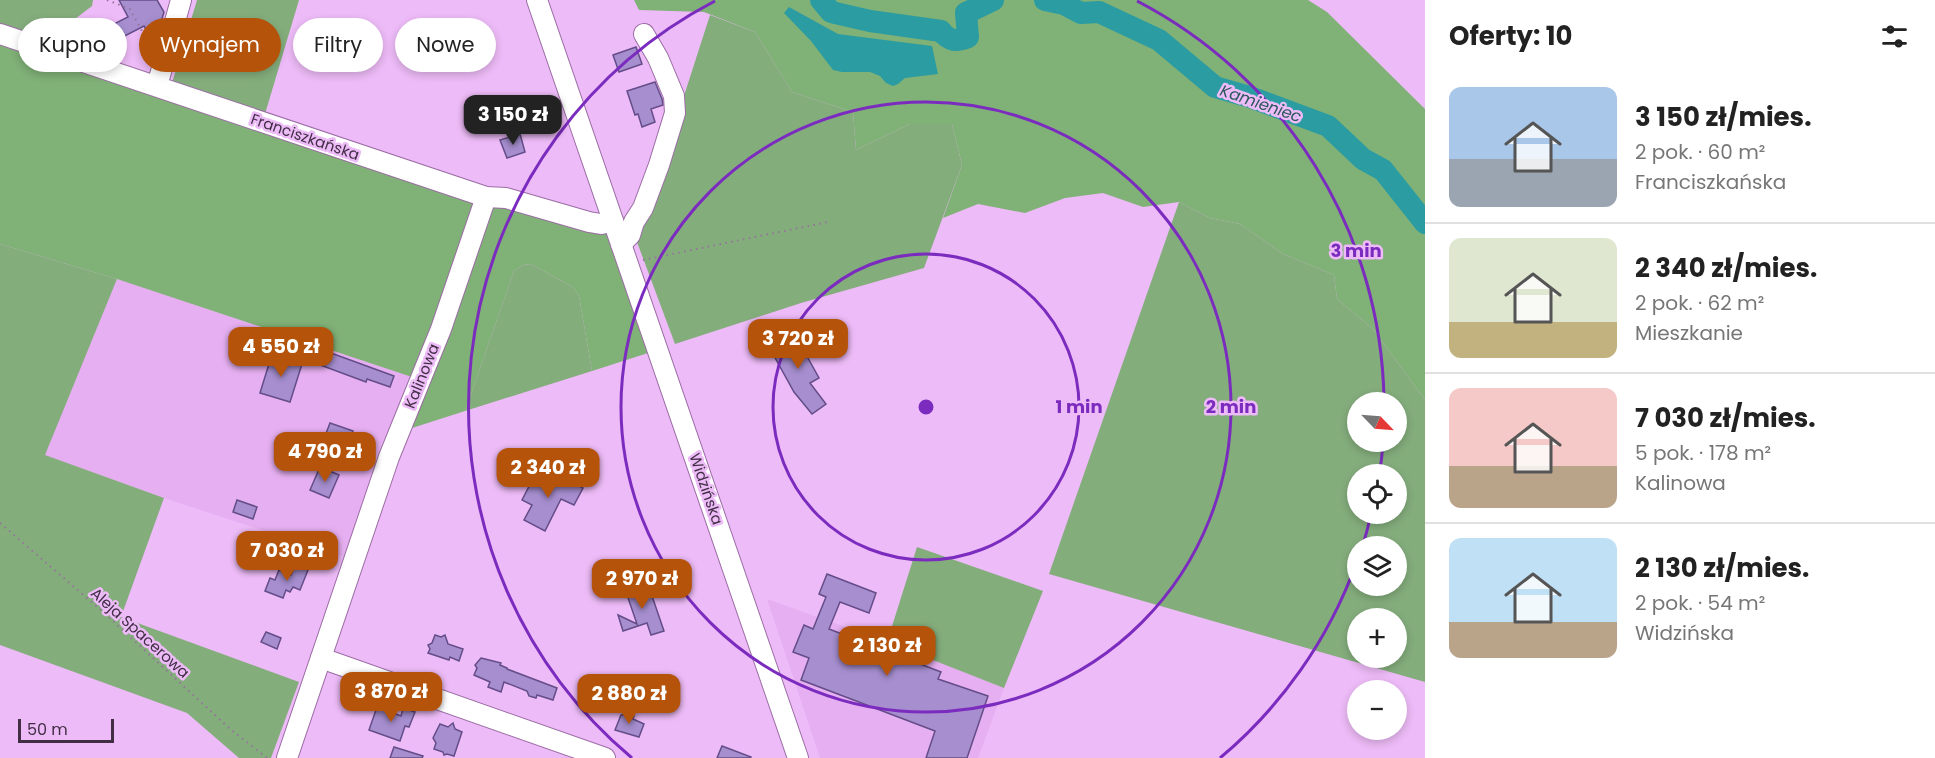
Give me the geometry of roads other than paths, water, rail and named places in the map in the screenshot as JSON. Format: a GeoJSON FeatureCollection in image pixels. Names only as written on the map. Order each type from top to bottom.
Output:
{"type":"FeatureCollection","features":[{"type":"Feature","properties":{"kind":"street"},"geometry":{"type":"LineString","coordinates":[[159,77],[181,0]]}},
{"type":"Feature","properties":{"kind":"street","name":"Widzińska"},"geometry":{"type":"LineString","coordinates":[[537,0],[798,758]]}},
{"type":"Feature","properties":{"kind":"street","name":"Franciszkańska"},"geometry":{"type":"LineString","coordinates":[[0,34],[159,77],[486,197],[506,198],[589,222],[601,224],[613,221]]}},
{"type":"Feature","properties":{"kind":"street"},"geometry":{"type":"LineString","coordinates":[[621,244],[630,236],[634,222],[643,208],[675,113],[674,96],[658,58],[644,34]]}},
{"type":"Feature","properties":{"kind":"street","name":"Kalinowa"},"geometry":{"type":"LineString","coordinates":[[287,758],[389,457],[441,329],[486,197]]}},
{"type":"Feature","properties":{"kind":"street"},"geometry":{"type":"LineString","coordinates":[[321,658],[605,758]]}},
{"type":"Feature","properties":{"kind":"waterway","name":"Kamieniec"},"geometry":{"type":"LineString","coordinates":[[821,0],[831,12],[870,21],[941,31],[950,39],[956,40],[968,37],[966,13],[993,0]]}},
{"type":"Feature","properties":{"kind":"waterway","name":"Kamieniec"},"geometry":{"type":"LineString","coordinates":[[1045,0],[1064,4],[1081,13],[1099,12],[1159,40],[1215,87],[1250,97],[1328,126],[1363,159],[1383,170],[1425,223]]}}]}
